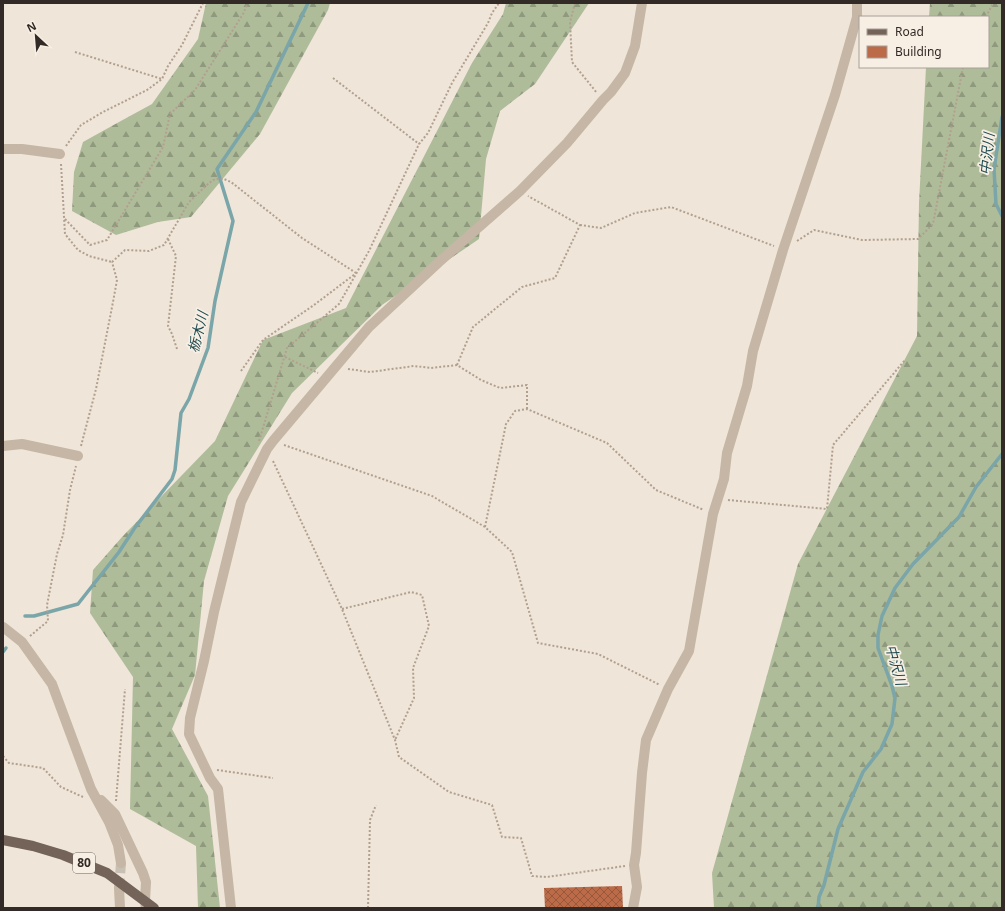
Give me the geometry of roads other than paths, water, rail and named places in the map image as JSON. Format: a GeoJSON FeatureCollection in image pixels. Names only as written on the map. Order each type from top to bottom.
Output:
{"type":"FeatureCollection","features":[{"type":"Feature","properties":{"kind":"main road","name":"80"},"geometry":{"type":"LineString","coordinates":[[3,840],[33,846],[63,855],[107,873],[145,904],[154,908]]}},
{"type":"Feature","properties":{"kind":"street"},"geometry":{"type":"LineString","coordinates":[[231,908],[218,790],[210,778],[189,734],[190,718],[241,502],[273,441],[369,327],[439,262],[520,191],[566,143],[602,100],[611,92],[625,73],[635,46],[642,3]]}},
{"type":"Feature","properties":{"kind":"street"},"geometry":{"type":"LineString","coordinates":[[633,908],[637,888],[634,865],[646,740],[668,689],[689,651],[713,514],[724,479],[727,453],[747,386],[753,351],[783,250],[835,95],[857,16],[857,3]]}},
{"type":"Feature","properties":{"kind":"street"},"geometry":{"type":"LineString","coordinates":[[3,149],[22,149],[60,154]]}},
{"type":"Feature","properties":{"kind":"street"},"geometry":{"type":"LineString","coordinates":[[3,446],[22,444],[78,456]]}},
{"type":"Feature","properties":{"kind":"street"},"geometry":{"type":"LineString","coordinates":[[3,627],[22,642],[52,684],[90,789],[109,822],[118,845],[121,863]]}},
{"type":"Feature","properties":{"kind":"street"},"geometry":{"type":"LineString","coordinates":[[90,789],[114,814],[143,873],[146,882],[145,904]]}},
{"type":"Feature","properties":{"kind":"street"},"geometry":{"type":"LineString","coordinates":[[119,888],[120,908]]}},
{"type":"Feature","properties":{"kind":"waterway","name":"栃木川"},"geometry":{"type":"LineString","coordinates":[[25,616],[34,616],[78,604],[119,552],[134,529],[172,479],[175,470],[181,413],[189,399],[208,348],[215,301],[233,221],[217,169],[256,112],[308,3]]}},
{"type":"Feature","properties":{"kind":"waterway","name":"中沢川"},"geometry":{"type":"LineString","coordinates":[[1002,117],[994,169],[996,204],[1002,216]]}},
{"type":"Feature","properties":{"kind":"waterway","name":"中沢川"},"geometry":{"type":"LineString","coordinates":[[818,908],[819,897],[824,885],[838,829],[863,772],[881,749],[892,724],[895,698],[878,648],[878,635],[882,616],[895,588],[913,564],[959,517],[976,487],[1002,454]]}},
{"type":"Feature","properties":{"kind":"waterway","name":"栃木川"},"geometry":{"type":"LineString","coordinates":[[3,652],[6,648]]}},
{"type":"Feature","properties":{"kind":"tunnel"},"geometry":{"type":"LineString","coordinates":[[119,888],[121,863]]}}]}
